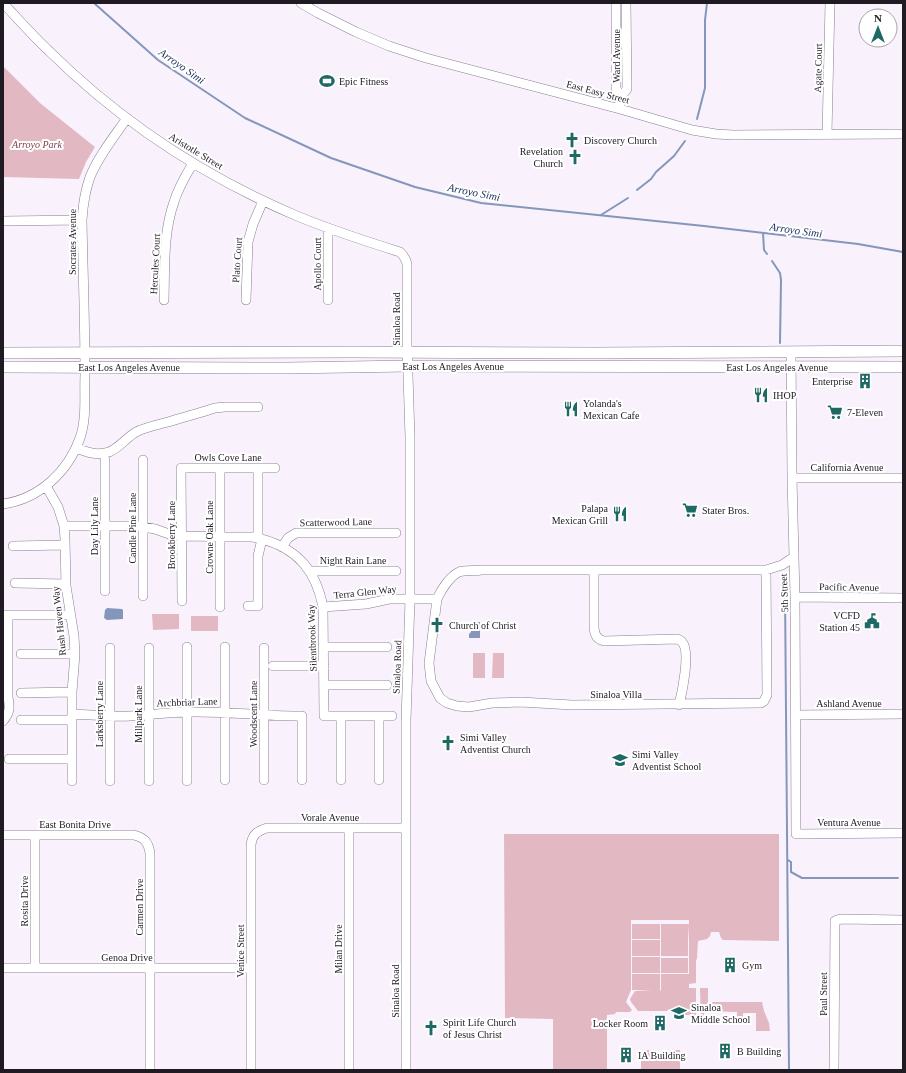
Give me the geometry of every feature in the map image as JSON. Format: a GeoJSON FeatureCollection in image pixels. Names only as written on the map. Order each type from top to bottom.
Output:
{"type":"FeatureCollection","features":[{"type":"Feature","properties":{"kind":"main road","name":"East Los Angeles Avenue"},"geometry":{"type":"LineString","coordinates":[[3,353],[588,353],[903,351]]}},
{"type":"Feature","properties":{"kind":"main road","name":"East Los Angeles Avenue"},"geometry":{"type":"LineString","coordinates":[[3,367],[296,368],[408,366],[903,366]]}},
{"type":"Feature","properties":{"kind":"street","name":"Aristotle Street"},"geometry":{"type":"LineString","coordinates":[[3,3],[49,51],[82,82],[160,142],[193,163],[263,201],[328,229],[400,252],[404,255],[407,264]]}},
{"type":"Feature","properties":{"kind":"street","name":"East Easy Street"},"geometry":{"type":"LineString","coordinates":[[301,3],[356,32],[389,46],[426,58],[620,109],[692,130],[716,134],[755,135],[903,134]]}},
{"type":"Feature","properties":{"kind":"street","name":"Ward Avenue"},"geometry":{"type":"LineString","coordinates":[[616,3],[616,88],[620,98],[620,109]]}},
{"type":"Feature","properties":{"kind":"street","name":"Ward Avenue"},"geometry":{"type":"LineString","coordinates":[[620,98],[627,88],[626,3]]}},
{"type":"Feature","properties":{"kind":"street","name":"Agate Court"},"geometry":{"type":"LineString","coordinates":[[827,134],[830,3]]}},
{"type":"Feature","properties":{"kind":"street"},"geometry":{"type":"LineString","coordinates":[[616,13],[627,13]]}},
{"type":"Feature","properties":{"kind":"street","name":"Socrates Avenue"},"geometry":{"type":"LineString","coordinates":[[3,504],[29,496],[46,486],[57,476],[67,464],[76,448],[81,433],[84,414],[85,367],[82,220],[84,202],[90,178],[102,155],[127,118]]}},
{"type":"Feature","properties":{"kind":"street","name":"Hercules Court"},"geometry":{"type":"LineString","coordinates":[[164,300],[165,241],[169,220],[174,202],[193,163]]}},
{"type":"Feature","properties":{"kind":"street","name":"Plato Court"},"geometry":{"type":"LineString","coordinates":[[246,300],[248,242],[252,224],[263,201]]}},
{"type":"Feature","properties":{"kind":"street"},"geometry":{"type":"LineString","coordinates":[[3,221],[82,220]]}},
{"type":"Feature","properties":{"kind":"street","name":"Apollo Court"},"geometry":{"type":"LineString","coordinates":[[328,229],[328,300]]}},
{"type":"Feature","properties":{"kind":"street","name":"Sinaloa Road"},"geometry":{"type":"LineString","coordinates":[[406,1070],[406,721],[412,599],[407,264]]}},
{"type":"Feature","properties":{"kind":"street","name":"5th Street"},"geometry":{"type":"LineString","coordinates":[[791,352],[795,597],[796,834]]}},
{"type":"Feature","properties":{"kind":"street"},"geometry":{"type":"LineString","coordinates":[[76,448],[87,452],[108,452],[115,449],[136,432],[151,426],[215,408],[258,407]]}},
{"type":"Feature","properties":{"kind":"street","name":"Day Lily Lane"},"geometry":{"type":"LineString","coordinates":[[105,460],[105,591]]}},
{"type":"Feature","properties":{"kind":"street","name":"Candle Pine Lane"},"geometry":{"type":"LineString","coordinates":[[143,460],[143,596]]}},
{"type":"Feature","properties":{"kind":"street","name":"Owls Cove Lane"},"geometry":{"type":"LineString","coordinates":[[181,468],[275,468]]}},
{"type":"Feature","properties":{"kind":"street","name":"Brookberry Lane"},"geometry":{"type":"LineString","coordinates":[[181,468],[182,601]]}},
{"type":"Feature","properties":{"kind":"street","name":"Crowne Oak Lane"},"geometry":{"type":"LineString","coordinates":[[220,468],[220,607]]}},
{"type":"Feature","properties":{"kind":"street"},"geometry":{"type":"LineString","coordinates":[[248,606],[258,606],[258,556],[260,539],[258,468]]}},
{"type":"Feature","properties":{"kind":"street","name":"California Avenue"},"geometry":{"type":"LineString","coordinates":[[792,478],[903,478]]}},
{"type":"Feature","properties":{"kind":"street","name":"Rush Haven Way"},"geometry":{"type":"LineString","coordinates":[[46,486],[58,507],[64,526],[66,584],[74,636],[75,654],[72,692],[72,781]]}},
{"type":"Feature","properties":{"kind":"street","name":"Silentbrook Way"},"geometry":{"type":"LineString","coordinates":[[64,526],[143,527],[182,536],[260,539],[282,546],[300,560],[310,571],[320,593],[323,607],[324,716],[341,716]]}},
{"type":"Feature","properties":{"kind":"street","name":"Scatterwood Lane"},"geometry":{"type":"LineString","coordinates":[[282,546],[288,538],[296,533],[396,533]]}},
{"type":"Feature","properties":{"kind":"street"},"geometry":{"type":"LineString","coordinates":[[13,546],[65,546]]}},
{"type":"Feature","properties":{"kind":"street","name":"Sinaloa Villa"},"geometry":{"type":"LineString","coordinates":[[766,570],[767,695],[761,703],[572,705],[521,702],[492,703],[469,707],[457,706],[440,698],[431,681],[429,663],[437,599],[441,590],[448,581],[459,572],[482,570],[766,570],[782,565],[794,557]]}},
{"type":"Feature","properties":{"kind":"street","name":"Night Rain Lane"},"geometry":{"type":"LineString","coordinates":[[310,571],[396,571]]}},
{"type":"Feature","properties":{"kind":"street"},"geometry":{"type":"LineString","coordinates":[[594,571],[594,628],[598,640],[604,642],[676,639],[682,642],[685,647],[686,655],[682,693],[679,705]]}},
{"type":"Feature","properties":{"kind":"street"},"geometry":{"type":"LineString","coordinates":[[15,583],[66,584]]}},
{"type":"Feature","properties":{"kind":"street","name":"Pacific Avenue"},"geometry":{"type":"LineString","coordinates":[[795,597],[903,598]]}},
{"type":"Feature","properties":{"kind":"street","name":"Terra Glen Way"},"geometry":{"type":"LineString","coordinates":[[323,607],[366,604],[384,599],[412,599]]}},
{"type":"Feature","properties":{"kind":"street"},"geometry":{"type":"LineString","coordinates":[[412,599],[437,599]]}},
{"type":"Feature","properties":{"kind":"street"},"geometry":{"type":"LineString","coordinates":[[3,721],[8,715],[10,707],[8,697],[6,615],[70,615]]}},
{"type":"Feature","properties":{"kind":"street"},"geometry":{"type":"LineString","coordinates":[[187,647],[187,781]]}},
{"type":"Feature","properties":{"kind":"street"},"geometry":{"type":"LineString","coordinates":[[226,647],[226,780]]}},
{"type":"Feature","properties":{"kind":"street"},"geometry":{"type":"LineString","coordinates":[[324,647],[387,647]]}},
{"type":"Feature","properties":{"kind":"street","name":"Larksberry Lane"},"geometry":{"type":"LineString","coordinates":[[110,648],[110,781]]}},
{"type":"Feature","properties":{"kind":"street","name":"Millpark Lane"},"geometry":{"type":"LineString","coordinates":[[149,648],[149,781]]}},
{"type":"Feature","properties":{"kind":"street","name":"Woodscent Lane"},"geometry":{"type":"LineString","coordinates":[[264,648],[264,780]]}},
{"type":"Feature","properties":{"kind":"street"},"geometry":{"type":"LineString","coordinates":[[21,654],[75,654]]}},
{"type":"Feature","properties":{"kind":"street"},"geometry":{"type":"LineString","coordinates":[[273,666],[324,666]]}},
{"type":"Feature","properties":{"kind":"street"},"geometry":{"type":"LineString","coordinates":[[324,685],[387,685]]}},
{"type":"Feature","properties":{"kind":"street"},"geometry":{"type":"LineString","coordinates":[[21,693],[72,692]]}},
{"type":"Feature","properties":{"kind":"street","name":"Archbriar Lane"},"geometry":{"type":"LineString","coordinates":[[21,720],[187,712],[226,712],[302,716],[302,780]]}},
{"type":"Feature","properties":{"kind":"street","name":"Ashland Avenue"},"geometry":{"type":"LineString","coordinates":[[796,715],[903,714]]}},
{"type":"Feature","properties":{"kind":"street"},"geometry":{"type":"LineString","coordinates":[[341,780],[341,716],[392,716]]}},
{"type":"Feature","properties":{"kind":"street"},"geometry":{"type":"LineString","coordinates":[[379,716],[379,780]]}},
{"type":"Feature","properties":{"kind":"street"},"geometry":{"type":"LineString","coordinates":[[9,759],[72,759]]}},
{"type":"Feature","properties":{"kind":"street","name":"Vorale Avenue"},"geometry":{"type":"LineString","coordinates":[[256,833],[266,828],[406,828]]}},
{"type":"Feature","properties":{"kind":"street","name":"Milan Drive"},"geometry":{"type":"LineString","coordinates":[[349,828],[349,1070]]}},
{"type":"Feature","properties":{"kind":"street","name":"Venice Street"},"geometry":{"type":"LineString","coordinates":[[251,1070],[251,845],[256,833]]}},
{"type":"Feature","properties":{"kind":"street","name":"Ventura Avenue"},"geometry":{"type":"LineString","coordinates":[[796,834],[903,833]]}},
{"type":"Feature","properties":{"kind":"street","name":"East Bonita Drive"},"geometry":{"type":"LineString","coordinates":[[3,835],[134,835],[146,841]]}},
{"type":"Feature","properties":{"kind":"street","name":"Rosita Drive"},"geometry":{"type":"LineString","coordinates":[[35,835],[35,968]]}},
{"type":"Feature","properties":{"kind":"street","name":"Carmen Drive"},"geometry":{"type":"LineString","coordinates":[[146,841],[149,846],[150,853],[150,1070]]}},
{"type":"Feature","properties":{"kind":"street","name":"Paul Street"},"geometry":{"type":"LineString","coordinates":[[834,1070],[835,921],[903,920]]}},
{"type":"Feature","properties":{"kind":"street","name":"Genoa Drive"},"geometry":{"type":"LineString","coordinates":[[3,968],[251,968]]}},
{"type":"Feature","properties":{"kind":"green space","name":"Arroyo Park"},"geometry":{"type":"Polygon","coordinates":[[[3,66],[40,103],[95,147],[86,162],[79,179],[3,177],[3,66]]]}},
{"type":"Feature","properties":{"kind":"green space"},"geometry":{"type":"Polygon","coordinates":[[[152,614],[179,614],[179,629],[153,630],[152,614]]]}},
{"type":"Feature","properties":{"kind":"green space"},"geometry":{"type":"Polygon","coordinates":[[[191,616],[218,616],[218,631],[191,631],[191,616]]]}},
{"type":"Feature","properties":{"kind":"green space"},"geometry":{"type":"Polygon","coordinates":[[[473,653],[485,653],[485,678],[473,678],[473,653]]]}},
{"type":"Feature","properties":{"kind":"green space"},"geometry":{"type":"Polygon","coordinates":[[[493,653],[504,653],[504,678],[492,678],[493,653]]]}},
{"type":"Feature","properties":{"kind":"green space"},"geometry":{"type":"Polygon","coordinates":[[[504,834],[779,834],[779,941],[723,940],[719,932],[711,932],[707,939],[698,941],[696,983],[689,984],[689,925],[688,940],[661,940],[661,924],[689,924],[689,920],[631,920],[631,990],[626,1002],[632,1010],[630,1012],[616,1012],[615,1014],[607,1015],[607,1070],[553,1070],[553,1019],[505,1018],[504,834]]]}},
{"type":"Feature","properties":{"kind":"green space"},"geometry":{"type":"Polygon","coordinates":[[[632,924],[660,924],[660,939],[632,939],[632,924]]]}},
{"type":"Feature","properties":{"kind":"green space"},"geometry":{"type":"Polygon","coordinates":[[[632,940],[660,940],[660,956],[632,956],[632,940]]]}},
{"type":"Feature","properties":{"kind":"green space"},"geometry":{"type":"Polygon","coordinates":[[[661,940],[688,940],[688,956],[661,956],[661,940]]]}},
{"type":"Feature","properties":{"kind":"green space"},"geometry":{"type":"Polygon","coordinates":[[[632,957],[660,957],[660,973],[632,973],[632,957]]]}},
{"type":"Feature","properties":{"kind":"green space"},"geometry":{"type":"Polygon","coordinates":[[[661,958],[688,958],[688,973],[661,973],[661,958]]]}},
{"type":"Feature","properties":{"kind":"green space"},"geometry":{"type":"Polygon","coordinates":[[[632,974],[660,974],[660,991],[661,974],[689,974],[689,988],[696,988],[696,1015],[685,1015],[685,1011],[638,1011],[630,999],[635,991],[652,990],[632,990],[632,974]]]}},
{"type":"Feature","properties":{"kind":"green space"},"geometry":{"type":"Polygon","coordinates":[[[700,988],[708,988],[708,1002],[762,1002],[770,1031],[756,1031],[756,1013],[743,1013],[743,1023],[737,1023],[737,1012],[704,1011],[704,1021],[701,1021],[700,988]]]}},
{"type":"Feature","properties":{"kind":"green space"},"geometry":{"type":"Polygon","coordinates":[[[641,1050],[652,1050],[661,1054],[670,1050],[680,1050],[680,1070],[641,1070],[641,1050]]]}},
{"type":"Feature","properties":{"kind":"water"},"geometry":{"type":"Polygon","coordinates":[[[107,608],[122,609],[123,619],[107,620],[104,618],[105,610],[107,608]]]}},
{"type":"Feature","properties":{"kind":"water"},"geometry":{"type":"Polygon","coordinates":[[[471,622],[480,622],[480,638],[469,638],[469,634],[471,632],[471,622]]]}},
{"type":"Feature","properties":{"kind":"waterway","name":"Arroyo Simi"},"geometry":{"type":"LineString","coordinates":[[94,3],[158,60],[245,118],[331,158],[415,187],[481,203],[704,226],[858,244],[903,252]]}},
{"type":"Feature","properties":{"kind":"waterway"},"geometry":{"type":"LineString","coordinates":[[697,119],[705,88],[705,20],[707,3]]}},
{"type":"Feature","properties":{"kind":"waterway"},"geometry":{"type":"LineString","coordinates":[[637,190],[651,179],[656,172],[674,156],[685,141]]}},
{"type":"Feature","properties":{"kind":"waterway"},"geometry":{"type":"LineString","coordinates":[[601,215],[628,198]]}},
{"type":"Feature","properties":{"kind":"waterway"},"geometry":{"type":"LineString","coordinates":[[763,233],[764,250],[767,254]]}},
{"type":"Feature","properties":{"kind":"waterway"},"geometry":{"type":"LineString","coordinates":[[772,261],[780,273],[781,280],[780,343]]}},
{"type":"Feature","properties":{"kind":"waterway"},"geometry":{"type":"LineString","coordinates":[[785,591],[789,1070]]}},
{"type":"Feature","properties":{"kind":"waterway"},"geometry":{"type":"LineString","coordinates":[[788,860],[791,862],[791,872],[802,878],[898,878]]}},
{"type":"Feature","properties":{"kind":"place","name":"Epic Fitness"},"geometry":{"type":"Point","coordinates":[327,81]}},
{"type":"Feature","properties":{"kind":"place","name":"Discovery Church"},"geometry":{"type":"Point","coordinates":[572,140]}},
{"type":"Feature","properties":{"kind":"place","name":"Revelation Church"},"geometry":{"type":"Point","coordinates":[575,157]}},
{"type":"Feature","properties":{"kind":"place","name":"Enterprise"},"geometry":{"type":"Point","coordinates":[865,381]}},
{"type":"Feature","properties":{"kind":"place","name":"IHOP"},"geometry":{"type":"Point","coordinates":[761,395]}},
{"type":"Feature","properties":{"kind":"place","name":"Yolanda's Mexican Cafe"},"geometry":{"type":"Point","coordinates":[571,409]}},
{"type":"Feature","properties":{"kind":"place","name":"7-Eleven"},"geometry":{"type":"Point","coordinates":[835,412]}},
{"type":"Feature","properties":{"kind":"place","name":"Stater Bros."},"geometry":{"type":"Point","coordinates":[690,510]}},
{"type":"Feature","properties":{"kind":"place","name":"Palapa Mexican Grill"},"geometry":{"type":"Point","coordinates":[620,514]}},
{"type":"Feature","properties":{"kind":"place","name":"VCFD Station 45"},"geometry":{"type":"Point","coordinates":[872,621]}},
{"type":"Feature","properties":{"kind":"place","name":"Church of Christ"},"geometry":{"type":"Point","coordinates":[437,625]}},
{"type":"Feature","properties":{"kind":"place","name":"Simi Valley Adventist Church"},"geometry":{"type":"Point","coordinates":[448,743]}},
{"type":"Feature","properties":{"kind":"place","name":"Simi Valley Adventist School"},"geometry":{"type":"Point","coordinates":[620,760]}},
{"type":"Feature","properties":{"kind":"place","name":"Gym"},"geometry":{"type":"Point","coordinates":[730,965]}},
{"type":"Feature","properties":{"kind":"place","name":"Sinaloa Middle School"},"geometry":{"type":"Point","coordinates":[679,1013]}},
{"type":"Feature","properties":{"kind":"place","name":"Locker Room"},"geometry":{"type":"Point","coordinates":[660,1023]}},
{"type":"Feature","properties":{"kind":"place","name":"Spirit Life Church of Jesus Christ"},"geometry":{"type":"Point","coordinates":[431,1028]}},
{"type":"Feature","properties":{"kind":"place","name":"B Building"},"geometry":{"type":"Point","coordinates":[725,1051]}},
{"type":"Feature","properties":{"kind":"place","name":"IA Building"},"geometry":{"type":"Point","coordinates":[626,1055]}}]}
